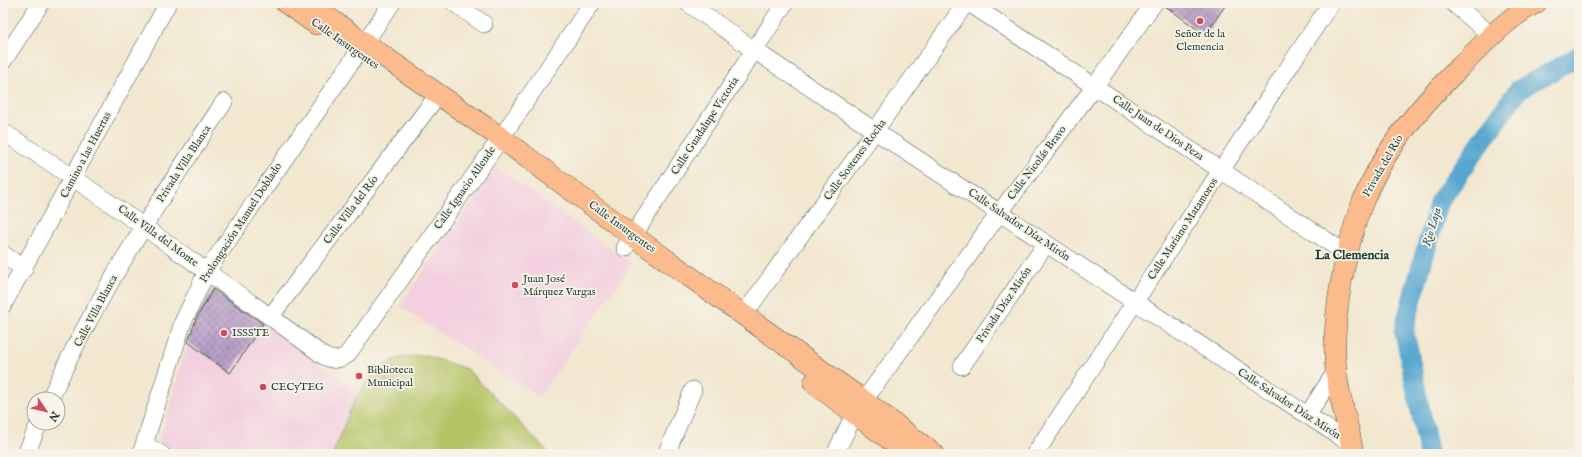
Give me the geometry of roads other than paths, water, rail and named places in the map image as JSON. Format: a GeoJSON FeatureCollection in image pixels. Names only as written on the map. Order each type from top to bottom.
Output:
{"type":"FeatureCollection","features":[{"type":"Feature","properties":{"kind":"main road","name":"Calle Insurgentes"},"geometry":{"type":"LineString","coordinates":[[286,3],[360,47],[859,407],[934,454]]}},
{"type":"Feature","properties":{"kind":"main road","name":"Calle Insurgentes"},"geometry":{"type":"LineString","coordinates":[[307,3],[431,104],[496,144]]}},
{"type":"Feature","properties":{"kind":"main road","name":"Privada del Río"},"geometry":{"type":"LineString","coordinates":[[1352,449],[1336,371],[1335,323],[1346,254],[1361,205],[1369,188],[1401,134],[1424,103],[1492,36],[1523,10],[1536,3]]}},
{"type":"Feature","properties":{"kind":"main road","name":"Calle Insurgentes"},"geometry":{"type":"LineString","coordinates":[[629,242],[743,316],[859,407],[909,454]]}},
{"type":"Feature","properties":{"kind":"street"},"geometry":{"type":"LineString","coordinates":[[3,61],[41,3]]}},
{"type":"Feature","properties":{"kind":"street","name":"Camino a las Huertas"},"geometry":{"type":"LineString","coordinates":[[3,305],[168,3]]}},
{"type":"Feature","properties":{"kind":"street","name":"Prolongación Manuel Doblado"},"geometry":{"type":"LineString","coordinates":[[143,449],[183,322],[207,271],[360,47],[392,3]]}},
{"type":"Feature","properties":{"kind":"street"},"geometry":{"type":"LineString","coordinates":[[454,3],[484,24]]}},
{"type":"Feature","properties":{"kind":"street","name":"Calle Ignacio Allende"},"geometry":{"type":"LineString","coordinates":[[330,360],[339,360],[347,354],[496,144],[592,3]]}},
{"type":"Feature","properties":{"kind":"street","name":"Calle Salvador Díaz Mirón"},"geometry":{"type":"LineString","coordinates":[[688,3],[754,50],[875,131],[1000,212],[1307,416],[1352,449]]}},
{"type":"Feature","properties":{"kind":"street","name":"Calle Guadalupe Victoria"},"geometry":{"type":"LineString","coordinates":[[629,242],[785,3]]}},
{"type":"Feature","properties":{"kind":"street","name":"Calle Juan de Dios Peza"},"geometry":{"type":"LineString","coordinates":[[967,3],[1222,170],[1346,254]]}},
{"type":"Feature","properties":{"kind":"street","name":"Calle Sostenes Rocha"},"geometry":{"type":"LineString","coordinates":[[743,316],[967,3]]}},
{"type":"Feature","properties":{"kind":"street","name":"Calle Nicolás Bravo"},"geometry":{"type":"LineString","coordinates":[[835,454],[859,407],[1000,212],[1095,86],[1154,3]]}},
{"type":"Feature","properties":{"kind":"street","name":"Calle Mariano Matamoros"},"geometry":{"type":"LineString","coordinates":[[1035,454],[1331,3]]}},
{"type":"Feature","properties":{"kind":"street"},"geometry":{"type":"LineString","coordinates":[[1453,3],[1492,36]]}},
{"type":"Feature","properties":{"kind":"street","name":"Privada Villa Blanca"},"geometry":{"type":"LineString","coordinates":[[144,225],[224,102]]}},
{"type":"Feature","properties":{"kind":"street","name":"Calle Villa del Río"},"geometry":{"type":"LineString","coordinates":[[271,316],[431,104]]}},
{"type":"Feature","properties":{"kind":"street","name":"Calle Villa del Monte"},"geometry":{"type":"LineString","coordinates":[[3,132],[74,177],[144,225],[330,360]]}},
{"type":"Feature","properties":{"kind":"street","name":"Calle Villa Blanca"},"geometry":{"type":"LineString","coordinates":[[54,391],[90,318],[144,225]]}},
{"type":"Feature","properties":{"kind":"street","name":"Privada Díaz Mirón"},"geometry":{"type":"LineString","coordinates":[[962,366],[1046,244]]}},
{"type":"Feature","properties":{"kind":"street"},"geometry":{"type":"LineString","coordinates":[[3,254],[24,269]]}},
{"type":"Feature","properties":{"kind":"street"},"geometry":{"type":"LineString","coordinates":[[1307,416],[1336,371]]}},
{"type":"Feature","properties":{"kind":"street"},"geometry":{"type":"LineString","coordinates":[[670,453],[693,390]]}},
{"type":"Feature","properties":{"kind":"street"},"geometry":{"type":"LineString","coordinates":[[26,454],[36,431]]}},
{"type":"Feature","properties":{"kind":"street"},"geometry":{"type":"LineString","coordinates":[[143,449],[161,454]]}},
{"type":"Feature","properties":{"kind":"waterway","name":"Rio Laja"},"geometry":{"type":"LineString","coordinates":[[1429,454],[1404,329],[1439,202],[1518,90],[1579,56]]}},
{"type":"Feature","properties":{"kind":"place","name":"Señor de la Clemencia"},"geometry":{"type":"Point","coordinates":[1200,21]}},
{"type":"Feature","properties":{"kind":"place","name":"Juan José Márquez Vargas"},"geometry":{"type":"Point","coordinates":[515,285]}},
{"type":"Feature","properties":{"kind":"place","name":"ISSSTE"},"geometry":{"type":"Point","coordinates":[224,333]}},
{"type":"Feature","properties":{"kind":"place","name":"Biblioteca Municipal"},"geometry":{"type":"Point","coordinates":[359,376]}},
{"type":"Feature","properties":{"kind":"place","name":"CECyTEG"},"geometry":{"type":"Point","coordinates":[263,387]}},
{"type":"Feature","properties":{"kind":"district","name":"La Clemencia"},"geometry":{"type":"Point","coordinates":[1352,255]}}]}
